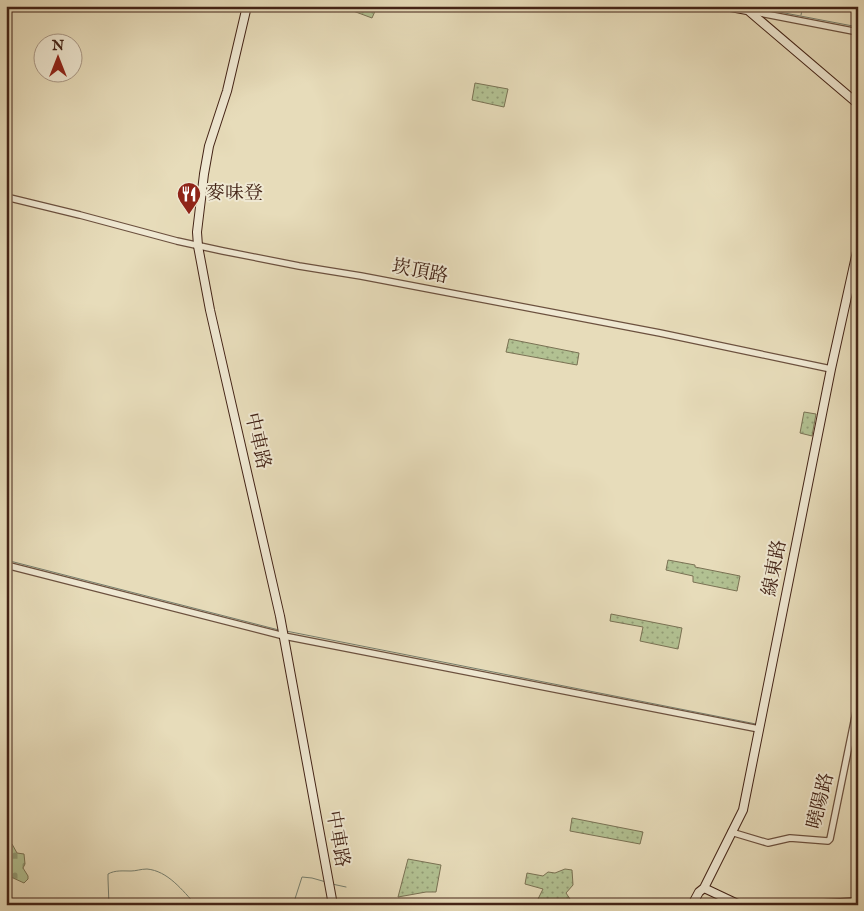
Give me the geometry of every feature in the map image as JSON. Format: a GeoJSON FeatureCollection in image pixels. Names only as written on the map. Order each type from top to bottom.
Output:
{"type":"FeatureCollection","features":[{"type":"Feature","properties":{"kind":"street","name":"中車路"},"geometry":{"type":"LineString","coordinates":[[247,6],[227,90],[209,146],[197,232],[198,246],[210,310],[284,636],[333,905]]}},
{"type":"Feature","properties":{"kind":"street"},"geometry":{"type":"LineString","coordinates":[[725,6],[745,8],[858,32]]}},
{"type":"Feature","properties":{"kind":"street"},"geometry":{"type":"LineString","coordinates":[[745,8],[858,104]]}},
{"type":"Feature","properties":{"kind":"street","name":"崁頂路"},"geometry":{"type":"LineString","coordinates":[[6,197],[198,246],[660,333],[831,369]]}},
{"type":"Feature","properties":{"kind":"street","name":"線東路"},"geometry":{"type":"LineString","coordinates":[[692,905],[699,892],[704,888],[743,810],[831,369],[858,247]]}},
{"type":"Feature","properties":{"kind":"street"},"geometry":{"type":"LineString","coordinates":[[6,565],[284,636],[760,729]]}},
{"type":"Feature","properties":{"kind":"street","name":"曉陽路"},"geometry":{"type":"LineString","coordinates":[[731,832],[768,843],[790,838],[828,841],[830,839],[858,702]]}},
{"type":"Feature","properties":{"kind":"street"},"geometry":{"type":"LineString","coordinates":[[704,888],[740,905]]}},
{"type":"Feature","properties":{"kind":"street"},"geometry":{"type":"LineString","coordinates":[[804,905],[858,902]]}},
{"type":"Feature","properties":{"kind":"green space"},"geometry":{"type":"Polygon","coordinates":[[[345,6],[374,6],[373,8],[376,9],[372,18],[345,8],[345,6]]]}},
{"type":"Feature","properties":{"kind":"green space"},"geometry":{"type":"Polygon","coordinates":[[[475,83],[508,89],[504,107],[472,100],[475,83]]]}},
{"type":"Feature","properties":{"kind":"green space"},"geometry":{"type":"Polygon","coordinates":[[[509,339],[579,353],[577,365],[506,352],[509,339]]]}},
{"type":"Feature","properties":{"kind":"green space"},"geometry":{"type":"Polygon","coordinates":[[[804,412],[816,414],[812,436],[800,433],[804,412]]]}},
{"type":"Feature","properties":{"kind":"green space"},"geometry":{"type":"Polygon","coordinates":[[[668,560],[740,576],[737,591],[693,582],[693,576],[666,570],[668,560]]]}},
{"type":"Feature","properties":{"kind":"green space"},"geometry":{"type":"Polygon","coordinates":[[[611,614],[682,628],[678,649],[640,641],[643,627],[610,621],[611,614]]]}},
{"type":"Feature","properties":{"kind":"green space"},"geometry":{"type":"Polygon","coordinates":[[[572,818],[643,832],[640,844],[570,831],[572,818]]]}},
{"type":"Feature","properties":{"kind":"green space"},"geometry":{"type":"Polygon","coordinates":[[[6,843],[12,844],[17,853],[24,854],[25,864],[23,868],[28,879],[24,883],[11,877],[10,872],[6,870],[6,843]]]}},
{"type":"Feature","properties":{"kind":"green space"},"geometry":{"type":"Polygon","coordinates":[[[408,859],[441,865],[436,892],[398,897],[408,859]]]}},
{"type":"Feature","properties":{"kind":"green space"},"geometry":{"type":"Polygon","coordinates":[[[565,869],[572,870],[573,885],[566,893],[574,905],[535,905],[543,889],[525,884],[527,873],[543,876],[548,872],[555,873],[565,869]]]}},
{"type":"Feature","properties":{"kind":"waterway"},"geometry":{"type":"LineString","coordinates":[[748,6],[858,27]]}},
{"type":"Feature","properties":{"kind":"waterway"},"geometry":{"type":"LineString","coordinates":[[801,15],[803,6]]}},
{"type":"Feature","properties":{"kind":"waterway"},"geometry":{"type":"LineString","coordinates":[[6,560],[279,630]]}},
{"type":"Feature","properties":{"kind":"waterway"},"geometry":{"type":"LineString","coordinates":[[286,631],[756,724]]}},
{"type":"Feature","properties":{"kind":"waterway"},"geometry":{"type":"LineString","coordinates":[[109,905],[108,874],[116,871],[147,869],[162,873],[168,877],[196,905]]}},
{"type":"Feature","properties":{"kind":"waterway"},"geometry":{"type":"LineString","coordinates":[[293,905],[302,877],[326,882]]}},
{"type":"Feature","properties":{"kind":"waterway"},"geometry":{"type":"LineString","coordinates":[[332,884],[346,887]]}},
{"type":"Feature","properties":{"kind":"place","name":"麥味登"},"geometry":{"type":"Point","coordinates":[189,215]}}]}
